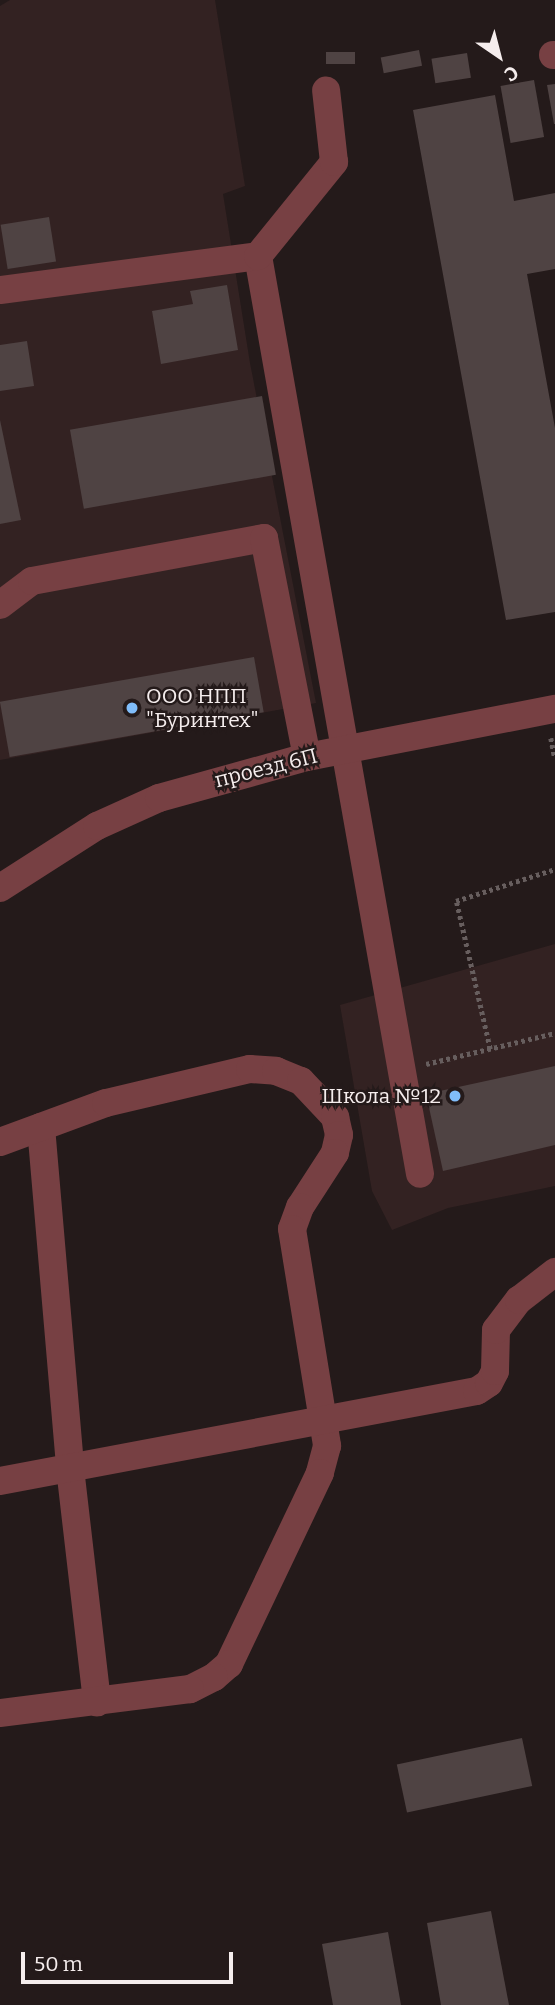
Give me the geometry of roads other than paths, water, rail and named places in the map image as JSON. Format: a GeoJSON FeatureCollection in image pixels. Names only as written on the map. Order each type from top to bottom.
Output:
{"type":"FeatureCollection","features":[{"type":"Feature","properties":{"kind":"street"},"geometry":{"type":"LineString","coordinates":[[0,290],[258,256],[334,162],[326,90]]}},
{"type":"Feature","properties":{"kind":"street"},"geometry":{"type":"LineString","coordinates":[[258,256],[420,1174]]}},
{"type":"Feature","properties":{"kind":"street"},"geometry":{"type":"LineString","coordinates":[[0,605],[32,580],[264,538],[307,757]]}},
{"type":"Feature","properties":{"kind":"street","name":"проезд 6П"},"geometry":{"type":"LineString","coordinates":[[0,888],[86,832],[159,798],[307,757],[555,709]]}},
{"type":"Feature","properties":{"kind":"street"},"geometry":{"type":"LineString","coordinates":[[0,1142],[106,1103],[250,1069],[276,1071],[301,1081],[321,1098],[335,1117],[339,1135],[335,1153],[300,1207],[292,1229],[327,1446],[320,1473],[229,1664],[214,1677],[190,1689],[0,1713]]}},
{"type":"Feature","properties":{"kind":"street"},"geometry":{"type":"LineString","coordinates":[[41,1127],[70,1468],[97,1702]]}},
{"type":"Feature","properties":{"kind":"street"},"geometry":{"type":"LineString","coordinates":[[0,1481],[477,1391],[489,1382],[495,1371],[496,1330],[519,1300],[555,1272]]}},
{"type":"Feature","properties":{"kind":"place","name":"ООО НПП \"Буринтех\""},"geometry":{"type":"Point","coordinates":[132,708]}},
{"type":"Feature","properties":{"kind":"place","name":"Школа №12"},"geometry":{"type":"Point","coordinates":[455,1096]}}]}
